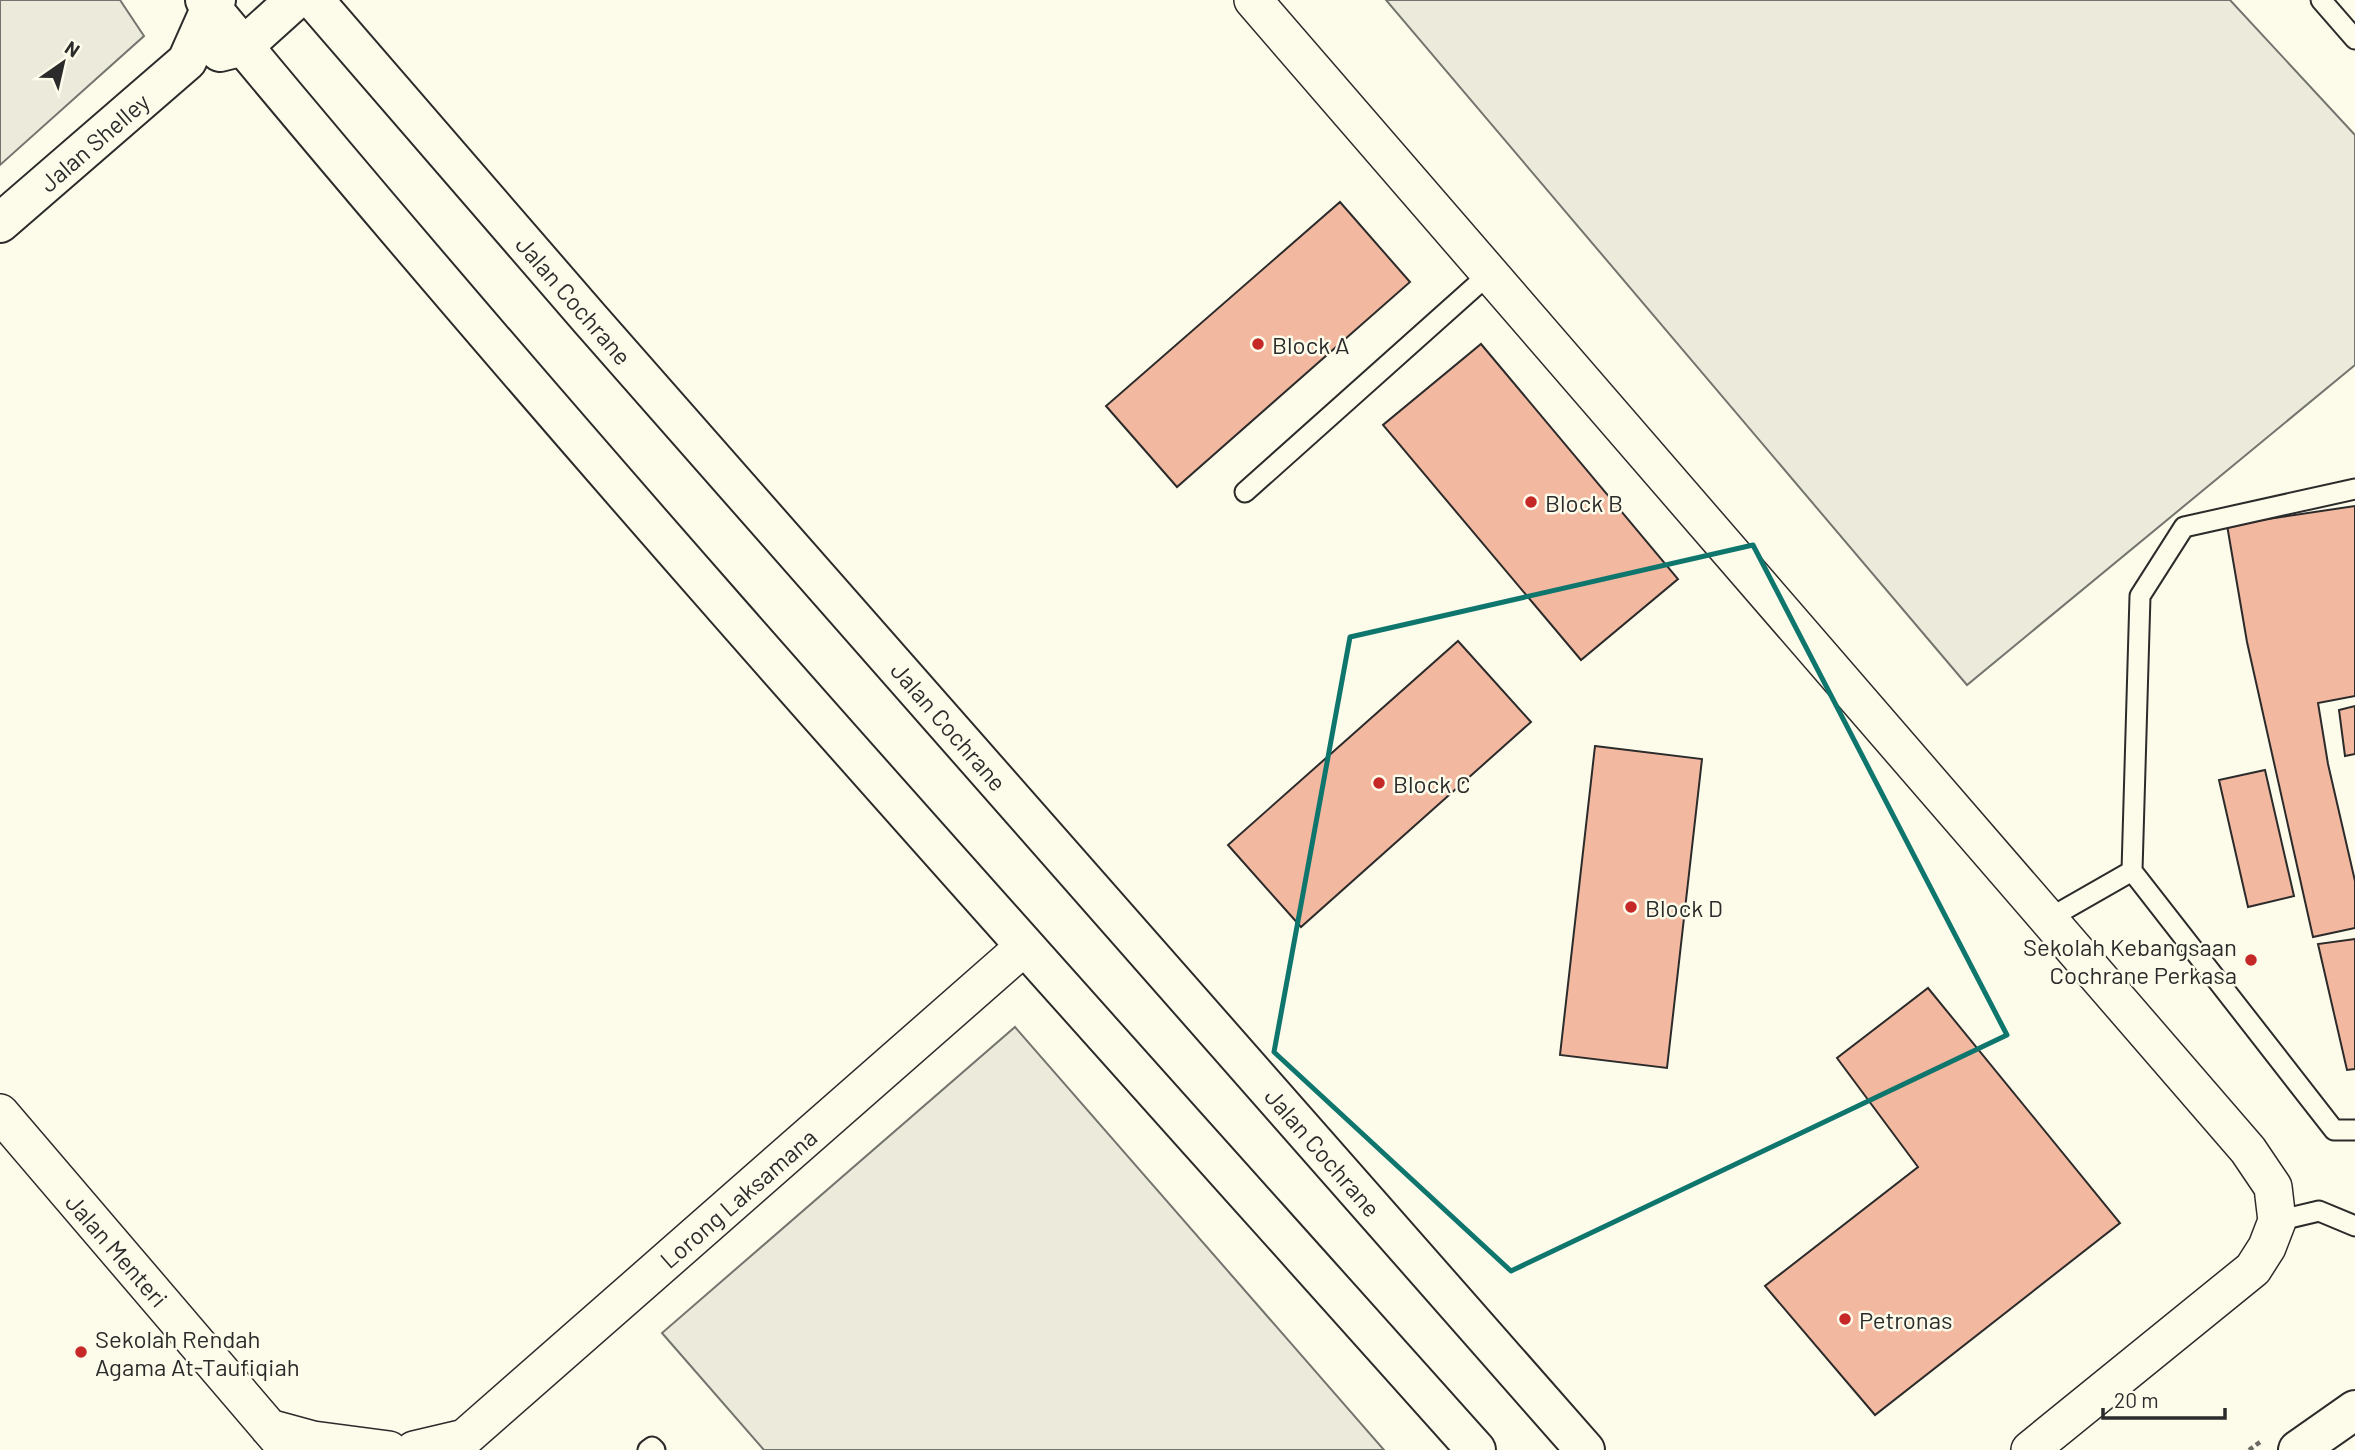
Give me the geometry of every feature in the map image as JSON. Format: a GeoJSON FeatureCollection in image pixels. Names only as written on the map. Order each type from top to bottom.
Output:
{"type":"FeatureCollection","features":[{"type":"Feature","properties":{"kind":"street"},"geometry":{"type":"LineString","coordinates":[[187,61],[244,46],[295,0]]}},
{"type":"Feature","properties":{"kind":"street","name":"Jalan Cochrane"},"geometry":{"type":"LineString","coordinates":[[314,0],[590,319],[1585,1450]]}},
{"type":"Feature","properties":{"kind":"street"},"geometry":{"type":"LineString","coordinates":[[1253,0],[2248,1150],[2273,1187],[2277,1221],[2267,1247],[2253,1269],[2030,1450]]}},
{"type":"Feature","properties":{"kind":"street"},"geometry":{"type":"LineString","coordinates":[[211,2],[244,46],[520,375],[1476,1450]]}},
{"type":"Feature","properties":{"kind":"street"},"geometry":{"type":"LineString","coordinates":[[187,61],[211,2]]}},
{"type":"Feature","properties":{"kind":"street","name":"Jalan Shelley"},"geometry":{"type":"LineString","coordinates":[[0,223],[187,61]]}},
{"type":"Feature","properties":{"kind":"street","name":"Lorong Laksamana"},"geometry":{"type":"LineString","coordinates":[[458,1444],[1025,946]]}},
{"type":"Feature","properties":{"kind":"street","name":"Jalan Menteri"},"geometry":{"type":"LineString","coordinates":[[0,1113],[279,1439]]}},
{"type":"Feature","properties":{"kind":"street"},"geometry":{"type":"LineString","coordinates":[[2298,1450],[2355,1410]]}},
{"type":"Feature","properties":{"kind":"street"},"geometry":{"type":"LineString","coordinates":[[279,1439],[313,1440],[389,1450]]}},
{"type":"Feature","properties":{"kind":"street"},"geometry":{"type":"LineString","coordinates":[[414,1450],[458,1444]]}},
{"type":"Feature","properties":{"kind":"lane"},"geometry":{"type":"LineString","coordinates":[[2321,0],[2355,39]]}},
{"type":"Feature","properties":{"kind":"lane"},"geometry":{"type":"LineString","coordinates":[[1245,492],[1489,274]]}},
{"type":"Feature","properties":{"kind":"lane"},"geometry":{"type":"LineString","coordinates":[[2355,489],[2184,527],[2140,596],[2132,870],[2334,1130],[2355,1130]]}},
{"type":"Feature","properties":{"kind":"lane"},"geometry":{"type":"LineString","coordinates":[[2048,919],[2132,870]]}},
{"type":"Feature","properties":{"kind":"lane"},"geometry":{"type":"LineString","coordinates":[[2277,1221],[2319,1211],[2355,1226]]}},
{"type":"Feature","properties":{"kind":"lane"},"geometry":{"type":"LineString","coordinates":[[648,1450],[652,1447],[655,1450]]}},
{"type":"Feature","properties":{"kind":"highlighted area"},"geometry":{"type":"Polygon","coordinates":[[[1753,545],[2007,1035],[1511,1271],[1274,1052],[1350,637],[1753,545]]]}},
{"type":"Feature","properties":{"kind":"shaded area"},"geometry":{"type":"Polygon","coordinates":[[[0,0],[120,0],[144,36],[0,165],[0,0]]]}},
{"type":"Feature","properties":{"kind":"shaded area"},"geometry":{"type":"Polygon","coordinates":[[[1386,0],[2230,0],[2355,135],[2355,365],[1967,685],[1386,0]]]}},
{"type":"Feature","properties":{"kind":"shaded area"},"geometry":{"type":"Polygon","coordinates":[[[1015,1027],[1384,1450],[764,1450],[662,1333],[1015,1027]]]}},
{"type":"Feature","properties":{"kind":"building","name":"Block A"},"geometry":{"type":"Polygon","coordinates":[[[1340,202],[1410,282],[1177,487],[1106,406],[1340,202]]]}},
{"type":"Feature","properties":{"kind":"building","name":"Block B"},"geometry":{"type":"Polygon","coordinates":[[[1481,344],[1678,579],[1581,660],[1383,425],[1481,344]]]}},
{"type":"Feature","properties":{"kind":"building"},"geometry":{"type":"Polygon","coordinates":[[[2355,506],[2355,696],[2318,703],[2328,764],[2355,881],[2355,928],[2313,937],[2247,642],[2227,525],[2355,506]]]}},
{"type":"Feature","properties":{"kind":"building","name":"Block C"},"geometry":{"type":"Polygon","coordinates":[[[1458,641],[1531,722],[1301,927],[1228,845],[1458,641]]]}},
{"type":"Feature","properties":{"kind":"building"},"geometry":{"type":"Polygon","coordinates":[[[2355,706],[2355,754],[2345,756],[2339,710],[2355,706]]]}},
{"type":"Feature","properties":{"kind":"building","name":"Block D"},"geometry":{"type":"Polygon","coordinates":[[[1595,746],[1702,759],[1667,1068],[1560,1055],[1595,746]]]}},
{"type":"Feature","properties":{"kind":"building"},"geometry":{"type":"Polygon","coordinates":[[[2265,770],[2294,896],[2248,907],[2219,780],[2265,770]]]}},
{"type":"Feature","properties":{"kind":"building"},"geometry":{"type":"Polygon","coordinates":[[[2355,939],[2355,1069],[2347,1070],[2318,944],[2355,939]]]}},
{"type":"Feature","properties":{"kind":"building"},"geometry":{"type":"Polygon","coordinates":[[[1928,988],[2120,1223],[1875,1415],[1765,1286],[1918,1167],[1837,1058],[1928,988]]]}},
{"type":"Feature","properties":{"kind":"place","name":"Block A"},"geometry":{"type":"Point","coordinates":[1258,344]}},
{"type":"Feature","properties":{"kind":"place","name":"Block B"},"geometry":{"type":"Point","coordinates":[1531,502]}},
{"type":"Feature","properties":{"kind":"place","name":"Block C"},"geometry":{"type":"Point","coordinates":[1379,783]}},
{"type":"Feature","properties":{"kind":"place","name":"Block D"},"geometry":{"type":"Point","coordinates":[1631,907]}},
{"type":"Feature","properties":{"kind":"place","name":"Sekolah Kebangsaan Cochrane Perkasa"},"geometry":{"type":"Point","coordinates":[2251,960]}},
{"type":"Feature","properties":{"kind":"place","name":"Petronas"},"geometry":{"type":"Point","coordinates":[1845,1319]}},
{"type":"Feature","properties":{"kind":"place","name":"Sekolah Rendah Agama At-Taufiqiah"},"geometry":{"type":"Point","coordinates":[81,1352]}}]}
